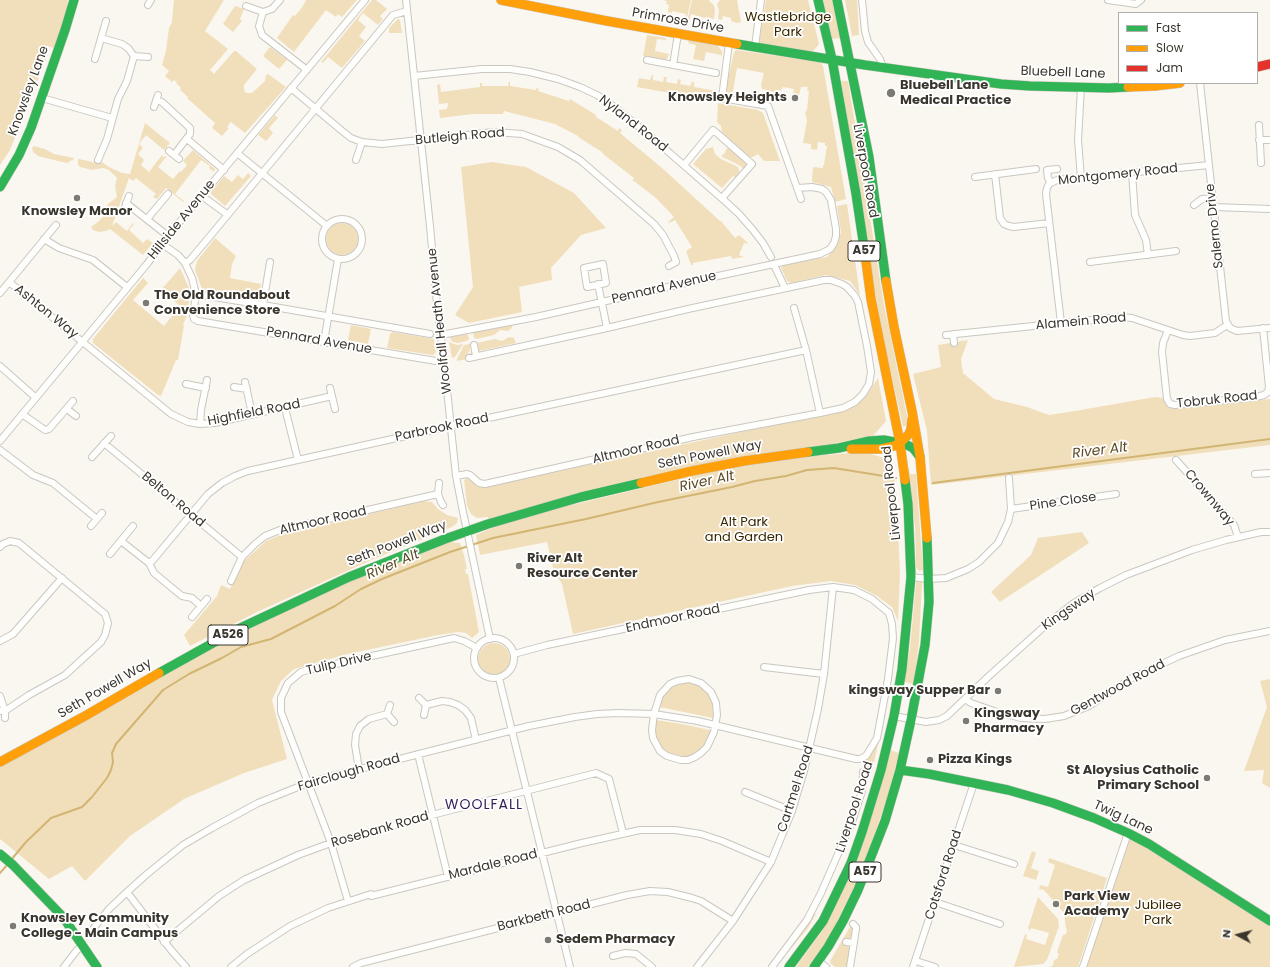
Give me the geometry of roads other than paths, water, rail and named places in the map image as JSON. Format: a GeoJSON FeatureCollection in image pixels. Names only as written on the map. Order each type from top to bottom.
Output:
{"type":"FeatureCollection","features":[{"type":"Feature","properties":{"kind":"main road","name":"Knowsley Lane"},"geometry":{"type":"LineString","coordinates":[[0,187],[19,154],[31,128],[74,0]]}},
{"type":"Feature","properties":{"kind":"main road","name":"Primrose Drive"},"geometry":{"type":"LineString","coordinates":[[502,0],[520,2],[678,34],[850,62]]}},
{"type":"Feature","properties":{"kind":"main road","name":"Liverpool Road"},"geometry":{"type":"LineString","coordinates":[[789,967],[823,921],[851,863],[862,832],[879,777],[894,716],[902,669],[911,578],[908,504],[900,443],[871,299],[856,194],[832,59],[818,0]]}},
{"type":"Feature","properties":{"kind":"main road","name":"Liverpool Road"},"geometry":{"type":"LineString","coordinates":[[816,964],[837,933],[858,890],[885,821],[900,770],[911,720],[925,645],[929,602],[928,556],[920,457],[894,327],[885,276],[870,164],[838,0]]}},
{"type":"Feature","properties":{"kind":"main road","name":"Bluebell Lane"},"geometry":{"type":"LineString","coordinates":[[850,62],[1001,84],[1081,88],[1130,87],[1168,84]]}},
{"type":"Feature","properties":{"kind":"main road"},"geometry":{"type":"LineString","coordinates":[[1258,67],[1270,64]]}},
{"type":"Feature","properties":{"kind":"main road"},"geometry":{"type":"LineString","coordinates":[[900,443],[905,439],[911,429],[912,416]]}},
{"type":"Feature","properties":{"kind":"main road"},"geometry":{"type":"LineString","coordinates":[[900,443],[913,448],[920,457]]}},
{"type":"Feature","properties":{"kind":"main road","name":"Seth Powell Way"},"geometry":{"type":"LineString","coordinates":[[0,762],[85,716],[183,658],[240,628],[349,577],[448,538],[488,524],[631,484],[744,461],[839,448],[881,449],[900,443]]}},
{"type":"Feature","properties":{"kind":"main road","name":"Twig Lane"},"geometry":{"type":"LineString","coordinates":[[900,770],[1008,790],[1053,803],[1094,818],[1128,833],[1171,858],[1270,921]]}},
{"type":"Feature","properties":{"kind":"main road"},"geometry":{"type":"LineString","coordinates":[[7,859],[54,906],[97,967]]}},
{"type":"Feature","properties":{"kind":"street"},"geometry":{"type":"LineString","coordinates":[[246,6],[263,12],[272,9],[280,0]]}},
{"type":"Feature","properties":{"kind":"street","name":"Hillside Avenue"},"geometry":{"type":"LineString","coordinates":[[0,441],[168,236],[366,0]]}},
{"type":"Feature","properties":{"kind":"street","name":"Woolfall Heath Avenue"},"geometry":{"type":"LineString","coordinates":[[406,0],[456,476],[490,639]]}},
{"type":"Feature","properties":{"kind":"street"},"geometry":{"type":"LineString","coordinates":[[755,47],[761,0]]}},
{"type":"Feature","properties":{"kind":"street"},"geometry":{"type":"LineString","coordinates":[[862,0],[865,31],[868,42],[880,59],[883,67]]}},
{"type":"Feature","properties":{"kind":"street"},"geometry":{"type":"LineString","coordinates":[[1108,0],[1136,4],[1141,0]]}},
{"type":"Feature","properties":{"kind":"street"},"geometry":{"type":"LineString","coordinates":[[185,263],[190,260],[263,174],[393,15],[407,11]]}},
{"type":"Feature","properties":{"kind":"street"},"geometry":{"type":"LineString","coordinates":[[263,12],[259,26],[262,35],[307,70]]}},
{"type":"Feature","properties":{"kind":"street"},"geometry":{"type":"LineString","coordinates":[[94,59],[106,21]]}},
{"type":"Feature","properties":{"kind":"street"},"geometry":{"type":"LineString","coordinates":[[673,65],[678,34]]}},
{"type":"Feature","properties":{"kind":"street"},"geometry":{"type":"LineString","coordinates":[[101,38],[122,44],[128,48],[134,56],[148,57]]}},
{"type":"Feature","properties":{"kind":"street"},"geometry":{"type":"LineString","coordinates":[[729,43],[722,98],[768,106],[801,200]]}},
{"type":"Feature","properties":{"kind":"street"},"geometry":{"type":"LineString","coordinates":[[107,158],[99,157],[107,139],[112,118],[134,56]]}},
{"type":"Feature","properties":{"kind":"street"},"geometry":{"type":"LineString","coordinates":[[647,60],[716,73]]}},
{"type":"Feature","properties":{"kind":"street","name":"Nyland Road"},"geometry":{"type":"LineString","coordinates":[[414,76],[482,69],[526,71],[558,79],[580,87],[607,101],[722,198],[753,230],[771,257]]}},
{"type":"Feature","properties":{"kind":"street","name":"Salerno Drive"},"geometry":{"type":"LineString","coordinates":[[1200,84],[1227,325]]}},
{"type":"Feature","properties":{"kind":"street","name":"Butleigh Road"},"geometry":{"type":"LineString","coordinates":[[291,88],[351,138],[362,142],[382,144],[488,132],[504,132],[528,135],[558,147],[580,160],[654,224],[663,235],[674,256],[676,262],[669,266]]}},
{"type":"Feature","properties":{"kind":"street"},"geometry":{"type":"LineString","coordinates":[[1081,88],[1078,140],[1081,178]]}},
{"type":"Feature","properties":{"kind":"street"},"geometry":{"type":"LineString","coordinates":[[154,107],[157,97],[190,128],[190,134],[174,155]]}},
{"type":"Feature","properties":{"kind":"street"},"geometry":{"type":"LineString","coordinates":[[42,98],[112,118]]}},
{"type":"Feature","properties":{"kind":"street"},"geometry":{"type":"LineString","coordinates":[[1259,124],[1261,162]]}},
{"type":"Feature","properties":{"kind":"street"},"geometry":{"type":"LineString","coordinates":[[684,165],[713,130],[718,134],[752,164],[722,198]]}},
{"type":"Feature","properties":{"kind":"street"},"geometry":{"type":"LineString","coordinates":[[187,139],[224,170]]}},
{"type":"Feature","properties":{"kind":"street"},"geometry":{"type":"LineString","coordinates":[[1260,140],[1270,140]]}},
{"type":"Feature","properties":{"kind":"street"},"geometry":{"type":"LineString","coordinates":[[356,160],[362,142]]}},
{"type":"Feature","properties":{"kind":"street"},"geometry":{"type":"LineString","coordinates":[[237,153],[326,226]]}},
{"type":"Feature","properties":{"kind":"street","name":"Montgomery Road"},"geometry":{"type":"LineString","coordinates":[[1061,323],[1046,192],[1048,186],[1057,180],[1209,165]]}},
{"type":"Feature","properties":{"kind":"street"},"geometry":{"type":"LineString","coordinates":[[975,177],[1036,169]]}},
{"type":"Feature","properties":{"kind":"street"},"geometry":{"type":"LineString","coordinates":[[1051,183],[1048,178],[1047,170],[1057,169]]}},
{"type":"Feature","properties":{"kind":"street"},"geometry":{"type":"LineString","coordinates":[[1132,173],[1135,215],[1145,237],[1148,255]]}},
{"type":"Feature","properties":{"kind":"street"},"geometry":{"type":"LineString","coordinates":[[995,174],[1001,220],[1004,224],[1009,226],[1049,223]]}},
{"type":"Feature","properties":{"kind":"street","name":"Pennard Avenue"},"geometry":{"type":"LineString","coordinates":[[441,335],[602,302],[820,254],[830,249],[834,243],[836,229],[831,200],[826,192],[818,188],[798,188]]}},
{"type":"Feature","properties":{"kind":"street"},"geometry":{"type":"LineString","coordinates":[[147,219],[168,194]]}},
{"type":"Feature","properties":{"kind":"street"},"geometry":{"type":"LineString","coordinates":[[124,210],[130,196]]}},
{"type":"Feature","properties":{"kind":"street"},"geometry":{"type":"LineString","coordinates":[[202,196],[228,215]]}},
{"type":"Feature","properties":{"kind":"street"},"geometry":{"type":"LineString","coordinates":[[1194,205],[1202,199],[1212,198]]}},
{"type":"Feature","properties":{"kind":"street"},"geometry":{"type":"LineString","coordinates":[[126,203],[168,236]]}},
{"type":"Feature","properties":{"kind":"street"},"geometry":{"type":"LineString","coordinates":[[1213,207],[1270,209]]}},
{"type":"Feature","properties":{"kind":"street"},"geometry":{"type":"LineString","coordinates":[[344,219],[356,224],[362,236],[362,242],[356,254],[345,259],[338,259],[328,254],[322,243],[323,231],[326,226],[331,222],[344,219]]}},
{"type":"Feature","properties":{"kind":"street"},"geometry":{"type":"LineString","coordinates":[[0,292],[56,225]]}},
{"type":"Feature","properties":{"kind":"street"},"geometry":{"type":"LineString","coordinates":[[44,239],[59,248],[93,260],[127,286]]}},
{"type":"Feature","properties":{"kind":"street"},"geometry":{"type":"LineString","coordinates":[[162,244],[178,255],[185,263],[192,278],[196,294]]}},
{"type":"Feature","properties":{"kind":"street"},"geometry":{"type":"LineString","coordinates":[[1090,262],[1176,252]]}},
{"type":"Feature","properties":{"kind":"street"},"geometry":{"type":"LineString","coordinates":[[324,342],[338,259]]}},
{"type":"Feature","properties":{"kind":"street"},"geometry":{"type":"LineString","coordinates":[[263,304],[270,262]]}},
{"type":"Feature","properties":{"kind":"street"},"geometry":{"type":"LineString","coordinates":[[603,264],[606,283],[598,284],[587,287],[584,268],[603,264]]}},
{"type":"Feature","properties":{"kind":"street"},"geometry":{"type":"LineString","coordinates":[[774,264],[786,288],[824,280],[831,280],[847,287],[855,296],[858,302],[871,365],[870,378],[863,394],[850,405],[820,413],[806,350],[794,308]]}},
{"type":"Feature","properties":{"kind":"street","name":"Ashton Way"},"geometry":{"type":"LineString","coordinates":[[9,282],[82,341]]}},
{"type":"Feature","properties":{"kind":"street"},"geometry":{"type":"LineString","coordinates":[[598,284],[607,328]]}},
{"type":"Feature","properties":{"kind":"street","name":"Pennard Avenue"},"geometry":{"type":"LineString","coordinates":[[469,358],[786,288]]}},
{"type":"Feature","properties":{"kind":"street","name":"Pennard Avenue"},"geometry":{"type":"LineString","coordinates":[[430,334],[263,304],[196,294],[193,315],[194,319],[198,321],[436,361],[444,360]]}},
{"type":"Feature","properties":{"kind":"street","name":"Alamein Road"},"geometry":{"type":"LineString","coordinates":[[946,335],[1125,317],[1183,335],[1195,336],[1215,333],[1227,325]]}},
{"type":"Feature","properties":{"kind":"street"},"geometry":{"type":"LineString","coordinates":[[1227,325],[1233,330],[1237,331],[1270,328]]}},
{"type":"Feature","properties":{"kind":"street"},"geometry":{"type":"LineString","coordinates":[[1263,328],[1269,393]]}},
{"type":"Feature","properties":{"kind":"street","name":"Tobruk Road"},"geometry":{"type":"LineString","coordinates":[[1168,330],[1163,343],[1162,352],[1167,399],[1170,404],[1175,405],[1256,397],[1269,393]]}},
{"type":"Feature","properties":{"kind":"street"},"geometry":{"type":"LineString","coordinates":[[953,334],[954,343]]}},
{"type":"Feature","properties":{"kind":"street","name":"Highfield Road"},"geometry":{"type":"LineString","coordinates":[[82,341],[171,414],[188,422],[200,424],[215,423],[286,408],[332,396]]}},
{"type":"Feature","properties":{"kind":"street"},"geometry":{"type":"LineString","coordinates":[[474,345],[476,356]]}},
{"type":"Feature","properties":{"kind":"street","name":"Parbrook Road"},"geometry":{"type":"LineString","coordinates":[[149,563],[208,494],[222,483],[248,471],[806,350]]}},
{"type":"Feature","properties":{"kind":"street"},"geometry":{"type":"LineString","coordinates":[[0,366],[35,397]]}},
{"type":"Feature","properties":{"kind":"street"},"geometry":{"type":"LineString","coordinates":[[200,424],[207,380]]}},
{"type":"Feature","properties":{"kind":"street"},"geometry":{"type":"LineString","coordinates":[[245,382],[252,414]]}},
{"type":"Feature","properties":{"kind":"street"},"geometry":{"type":"LineString","coordinates":[[186,384],[206,388]]}},
{"type":"Feature","properties":{"kind":"street"},"geometry":{"type":"LineString","coordinates":[[234,387],[247,389]]}},
{"type":"Feature","properties":{"kind":"street"},"geometry":{"type":"LineString","coordinates":[[330,388],[335,409]]}},
{"type":"Feature","properties":{"kind":"street"},"geometry":{"type":"LineString","coordinates":[[22,414],[44,430],[49,429],[73,401]]}},
{"type":"Feature","properties":{"kind":"street"},"geometry":{"type":"LineString","coordinates":[[286,408],[298,460]]}},
{"type":"Feature","properties":{"kind":"street"},"geometry":{"type":"LineString","coordinates":[[67,409],[76,416]]}},
{"type":"Feature","properties":{"kind":"street","name":"Altmoor Road"},"geometry":{"type":"LineString","coordinates":[[456,476],[467,474],[479,483],[485,484],[693,437],[820,413]]}},
{"type":"Feature","properties":{"kind":"street"},"geometry":{"type":"LineString","coordinates":[[92,457],[111,436]]}},
{"type":"Feature","properties":{"kind":"street","name":"Belton Road"},"geometry":{"type":"LineString","coordinates":[[104,443],[242,557]]}},
{"type":"Feature","properties":{"kind":"street"},"geometry":{"type":"LineString","coordinates":[[0,450],[33,475],[52,483],[97,519]]}},
{"type":"Feature","properties":{"kind":"street","name":"Crownway"},"geometry":{"type":"LineString","coordinates":[[1176,460],[1234,524],[1238,537]]}},
{"type":"Feature","properties":{"kind":"street"},"geometry":{"type":"LineString","coordinates":[[1255,474],[1270,473]]}},
{"type":"Feature","properties":{"kind":"street"},"geometry":{"type":"LineString","coordinates":[[911,578],[946,578],[956,575],[979,562],[998,543],[1008,522],[1011,509],[1009,478]]}},
{"type":"Feature","properties":{"kind":"street"},"geometry":{"type":"LineString","coordinates":[[439,483],[439,500],[443,505]]}},
{"type":"Feature","properties":{"kind":"street","name":"Altmoor Road"},"geometry":{"type":"LineString","coordinates":[[231,581],[242,557],[265,536],[280,530],[438,494]]}},
{"type":"Feature","properties":{"kind":"street","name":"Pine Close"},"geometry":{"type":"LineString","coordinates":[[1011,509],[1116,494]]}},
{"type":"Feature","properties":{"kind":"street"},"geometry":{"type":"LineString","coordinates":[[91,526],[102,513]]}},
{"type":"Feature","properties":{"kind":"street"},"geometry":{"type":"LineString","coordinates":[[110,554],[133,526]]}},
{"type":"Feature","properties":{"kind":"street","name":"Kingsway"},"geometry":{"type":"LineString","coordinates":[[894,716],[926,722],[939,720],[947,716],[1047,624],[1074,603],[1100,588],[1149,566],[1192,550],[1238,537],[1261,532],[1270,532]]}},
{"type":"Feature","properties":{"kind":"street"},"geometry":{"type":"LineString","coordinates":[[121,541],[149,563],[154,573],[182,596],[192,598],[201,606]]}},
{"type":"Feature","properties":{"kind":"street"},"geometry":{"type":"LineString","coordinates":[[0,547],[3,544],[10,542],[20,544],[105,614],[108,623],[105,635],[101,642],[65,675],[2,711]]}},
{"type":"Feature","properties":{"kind":"street"},"geometry":{"type":"LineString","coordinates":[[0,641],[13,634],[62,578]]}},
{"type":"Feature","properties":{"kind":"street","name":"Endmoor Road"},"geometry":{"type":"LineString","coordinates":[[514,654],[808,590],[833,587]]}},
{"type":"Feature","properties":{"kind":"street","name":"Cartmel Road"},"geometry":{"type":"LineString","coordinates":[[697,967],[733,921],[771,862],[792,811],[810,748],[824,674],[833,587]]}},
{"type":"Feature","properties":{"kind":"street","name":"Liverpool Road"},"geometry":{"type":"LineString","coordinates":[[833,587],[854,590],[872,599],[889,613],[892,624],[893,638],[888,679],[877,738],[866,756],[860,759]]}},
{"type":"Feature","properties":{"kind":"street"},"geometry":{"type":"LineString","coordinates":[[192,617],[207,599]]}},
{"type":"Feature","properties":{"kind":"street","name":"Gentwood Road"},"geometry":{"type":"LineString","coordinates":[[965,699],[971,703],[994,711],[1021,718],[1045,719],[1064,716],[1089,706],[1132,678],[1179,656],[1225,640],[1270,631]]}},
{"type":"Feature","properties":{"kind":"street","name":"Tulip Drive"},"geometry":{"type":"LineString","coordinates":[[348,901],[331,843],[281,712],[281,698],[288,683],[301,672],[308,670],[454,638],[464,641],[476,648]]}},
{"type":"Feature","properties":{"kind":"street"},"geometry":{"type":"LineString","coordinates":[[496,638],[502,640],[508,643],[512,648],[514,654],[512,666],[505,675],[499,678],[486,677],[480,673],[476,667],[474,660],[476,648],[480,643],[490,639],[496,638]]}},
{"type":"Feature","properties":{"kind":"street"},"geometry":{"type":"LineString","coordinates":[[764,667],[824,674]]}},
{"type":"Feature","properties":{"kind":"street"},"geometry":{"type":"LineString","coordinates":[[499,678],[570,967]]}},
{"type":"Feature","properties":{"kind":"street"},"geometry":{"type":"LineString","coordinates":[[689,679],[702,683],[707,687],[714,697],[718,709],[716,725],[707,747],[701,753],[688,760],[674,759],[660,752],[653,738],[652,730],[654,714],[658,701],[665,689],[670,684],[689,679]]}},
{"type":"Feature","properties":{"kind":"street"},"geometry":{"type":"LineString","coordinates":[[0,696],[2,711],[5,718]]}},
{"type":"Feature","properties":{"kind":"street"},"geometry":{"type":"LineString","coordinates":[[419,698],[426,705]]}},
{"type":"Feature","properties":{"kind":"street"},"geometry":{"type":"LineString","coordinates":[[426,705],[442,701],[458,705],[465,710],[471,718],[476,740]]}},
{"type":"Feature","properties":{"kind":"street"},"geometry":{"type":"LineString","coordinates":[[387,714],[390,705]]}},
{"type":"Feature","properties":{"kind":"street"},"geometry":{"type":"LineString","coordinates":[[424,715],[426,705]]}},
{"type":"Feature","properties":{"kind":"street","name":"Fairclough Road"},"geometry":{"type":"LineString","coordinates":[[89,934],[109,909],[147,874],[183,845],[258,803],[308,783],[544,723],[582,716],[618,713],[654,714],[716,725],[860,759]]}},
{"type":"Feature","properties":{"kind":"street"},"geometry":{"type":"LineString","coordinates":[[387,714],[394,722]]}},
{"type":"Feature","properties":{"kind":"street"},"geometry":{"type":"LineString","coordinates":[[359,769],[355,745],[356,734],[360,726],[369,719],[387,714]]}},
{"type":"Feature","properties":{"kind":"street"},"geometry":{"type":"LineString","coordinates":[[418,754],[448,877]]}},
{"type":"Feature","properties":{"kind":"street"},"geometry":{"type":"LineString","coordinates":[[772,967],[807,920],[822,893],[852,822],[862,790],[863,772]]}},
{"type":"Feature","properties":{"kind":"street","name":"Rosebank Road"},"geometry":{"type":"LineString","coordinates":[[164,942],[219,896],[244,880],[298,854],[331,843],[432,815],[596,774],[609,779],[623,833]]}},
{"type":"Feature","properties":{"kind":"street","name":"Cotsford Road"},"geometry":{"type":"LineString","coordinates":[[915,964],[974,783]]}},
{"type":"Feature","properties":{"kind":"street"},"geometry":{"type":"LineString","coordinates":[[745,792],[792,811]]}},
{"type":"Feature","properties":{"kind":"street","name":"Mardale Road"},"geometry":{"type":"LineString","coordinates":[[231,967],[247,954],[290,926],[328,908],[348,901],[371,894],[371,896],[623,833],[640,830],[675,830],[700,834],[771,862]]}},
{"type":"Feature","properties":{"kind":"street"},"geometry":{"type":"LineString","coordinates":[[1083,967],[1128,833]]}},
{"type":"Feature","properties":{"kind":"street"},"geometry":{"type":"LineString","coordinates":[[954,845],[1014,864]]}},
{"type":"Feature","properties":{"kind":"street","name":"Barkbeth Road"},"geometry":{"type":"LineString","coordinates":[[353,967],[361,963],[556,913],[627,895],[650,891],[685,895],[701,901],[733,921]]}},
{"type":"Feature","properties":{"kind":"street"},"geometry":{"type":"LineString","coordinates":[[127,892],[164,942],[186,967]]}},
{"type":"Feature","properties":{"kind":"street"},"geometry":{"type":"LineString","coordinates":[[935,902],[1000,924]]}},
{"type":"Feature","properties":{"kind":"street"},"geometry":{"type":"LineString","coordinates":[[850,967],[856,929],[853,924]]}},
{"type":"Feature","properties":{"kind":"street"},"geometry":{"type":"LineString","coordinates":[[846,942],[854,944]]}},
{"type":"Feature","properties":{"kind":"street"},"geometry":{"type":"LineString","coordinates":[[64,967],[77,950],[83,946]]}},
{"type":"Feature","properties":{"kind":"street"},"geometry":{"type":"LineString","coordinates":[[613,956],[625,953],[636,954],[652,967]]}},
{"type":"Feature","properties":{"kind":"street"},"geometry":{"type":"LineString","coordinates":[[816,964],[826,967]]}},
{"type":"Feature","properties":{"kind":"street"},"geometry":{"type":"LineString","coordinates":[[915,964],[935,967]]}},
{"type":"Feature","properties":{"kind":"waterway","name":"River Alt"},"geometry":{"type":"LineString","coordinates":[[933,483],[1270,439]]}},
{"type":"Feature","properties":{"kind":"waterway","name":"River Alt"},"geometry":{"type":"LineString","coordinates":[[11,860],[26,842],[51,818],[82,807],[92,797],[107,778],[111,770],[113,762],[112,753],[116,744],[163,690],[189,674],[241,647],[271,639],[335,606],[361,589],[382,579],[450,552],[493,538],[586,519],[755,481],[786,476],[807,470],[834,468],[896,478]]}},
{"type":"Feature","properties":{"kind":"waterway","name":"River Alt"},"geometry":{"type":"LineString","coordinates":[[0,873],[7,865]]}},
{"type":"Feature","properties":{"kind":"place","name":"Bluebell Lane Medical Practice"},"geometry":{"type":"Point","coordinates":[891,93]}},
{"type":"Feature","properties":{"kind":"place","name":"Knowsley Heights"},"geometry":{"type":"Point","coordinates":[795,98]}},
{"type":"Feature","properties":{"kind":"place","name":"Knowsley Manor"},"geometry":{"type":"Point","coordinates":[77,198]}},
{"type":"Feature","properties":{"kind":"place","name":"The Old Roundabout Convenience Store"},"geometry":{"type":"Point","coordinates":[146,303]}},
{"type":"Feature","properties":{"kind":"place","name":"River Alt Resource Center"},"geometry":{"type":"Point","coordinates":[519,566]}},
{"type":"Feature","properties":{"kind":"place","name":"kingsway Supper Bar"},"geometry":{"type":"Point","coordinates":[998,691]}},
{"type":"Feature","properties":{"kind":"place","name":"Kingsway Pharmacy"},"geometry":{"type":"Point","coordinates":[966,721]}},
{"type":"Feature","properties":{"kind":"place","name":"Pizza Kings"},"geometry":{"type":"Point","coordinates":[930,760]}},
{"type":"Feature","properties":{"kind":"place","name":"St Aloysius Catholic Primary School"},"geometry":{"type":"Point","coordinates":[1207,778]}},
{"type":"Feature","properties":{"kind":"place","name":"Park View Academy"},"geometry":{"type":"Point","coordinates":[1056,904]}},
{"type":"Feature","properties":{"kind":"place","name":"Knowsley Community College - Main Campus"},"geometry":{"type":"Point","coordinates":[13,926]}},
{"type":"Feature","properties":{"kind":"place","name":"Sedem Pharmacy"},"geometry":{"type":"Point","coordinates":[548,940]}},
{"type":"Feature","properties":{"kind":"district","name":"WOOLFALL"},"geometry":{"type":"Point","coordinates":[484,805]}},
{"type":"Feature","properties":{"kind":"park label","name":"Wastlebridge Park"},"geometry":{"type":"Point","coordinates":[788,26]}},
{"type":"Feature","properties":{"kind":"park label","name":"Alt Park and Garden"},"geometry":{"type":"Point","coordinates":[744,530]}},
{"type":"Feature","properties":{"kind":"park label","name":"Jubilee Park"},"geometry":{"type":"Point","coordinates":[1158,914]}}]}
